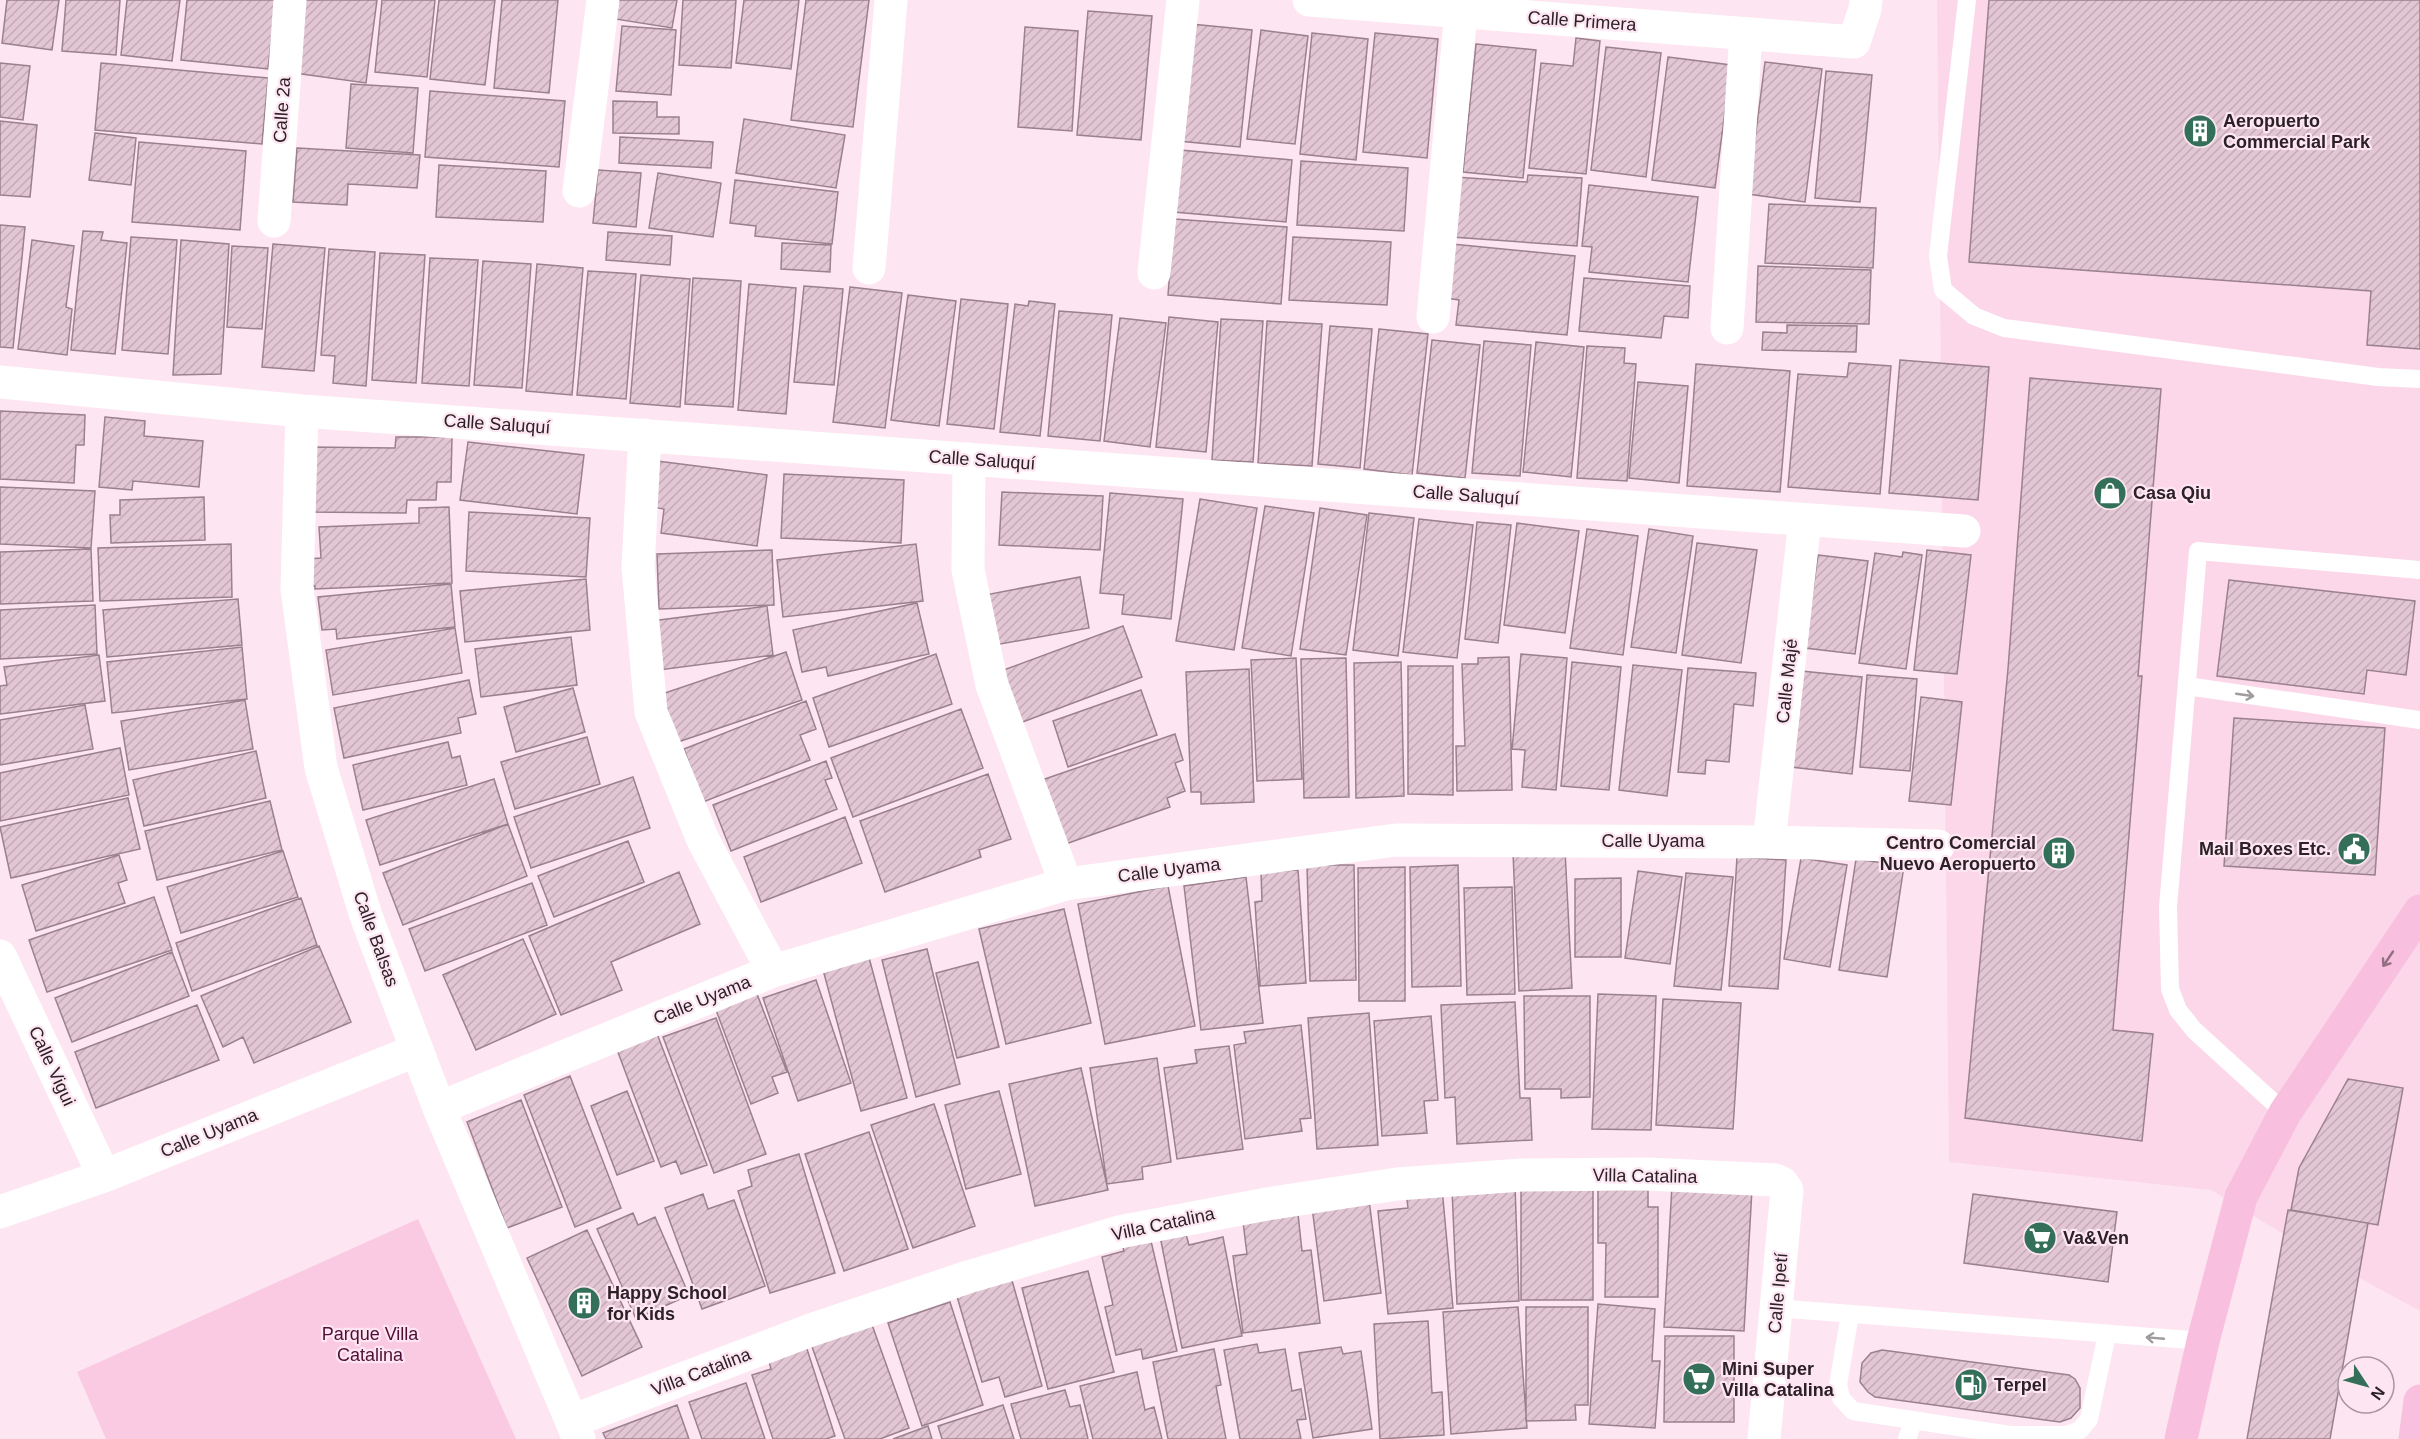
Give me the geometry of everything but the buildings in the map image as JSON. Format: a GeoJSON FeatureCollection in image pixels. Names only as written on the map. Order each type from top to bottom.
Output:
{"type":"FeatureCollection","features":[{"type":"Feature","properties":{"kind":"main road"},"geometry":{"type":"LineString","coordinates":[[2181,1439],[2203,1341],[2241,1197],[2285,1113],[2420,911]]}},
{"type":"Feature","properties":{"kind":"main road"},"geometry":{"type":"LineString","coordinates":[[2415,1439],[2420,1401]]}},
{"type":"Feature","properties":{"kind":"street","name":"Calle 2a"},"geometry":{"type":"LineString","coordinates":[[274,221],[290,0]]}},
{"type":"Feature","properties":{"kind":"street"},"geometry":{"type":"LineString","coordinates":[[579,191],[603,0]]}},
{"type":"Feature","properties":{"kind":"street"},"geometry":{"type":"LineString","coordinates":[[869,268],[891,0]]}},
{"type":"Feature","properties":{"kind":"street"},"geometry":{"type":"LineString","coordinates":[[1154,273],[1183,0]]}},
{"type":"Feature","properties":{"kind":"street","name":"Calle Primera"},"geometry":{"type":"LineString","coordinates":[[1309,0],[1461,6],[1746,34],[1854,42],[1866,0]]}},
{"type":"Feature","properties":{"kind":"street"},"geometry":{"type":"LineString","coordinates":[[1432,316],[1461,6]]}},
{"type":"Feature","properties":{"kind":"street"},"geometry":{"type":"LineString","coordinates":[[1727,328],[1746,34]]}},
{"type":"Feature","properties":{"kind":"street","name":"Calle Saluquí"},"geometry":{"type":"LineString","coordinates":[[0,382],[302,411],[1964,531]]}},
{"type":"Feature","properties":{"kind":"street","name":"Calle Balsas"},"geometry":{"type":"LineString","coordinates":[[302,411],[297,590],[321,768],[366,916],[439,1108],[575,1430]]}},
{"type":"Feature","properties":{"kind":"street"},"geometry":{"type":"LineString","coordinates":[[645,435],[638,567],[651,712],[703,840],[773,971]]}},
{"type":"Feature","properties":{"kind":"street"},"geometry":{"type":"LineString","coordinates":[[969,459],[968,570],[992,685],[1066,884]]}},
{"type":"Feature","properties":{"kind":"street","name":"Calle Majé"},"geometry":{"type":"LineString","coordinates":[[1769,842],[1805,520]]}},
{"type":"Feature","properties":{"kind":"street","name":"Calle Uyama"},"geometry":{"type":"LineString","coordinates":[[439,1108],[773,971],[1066,884],[1396,840],[1769,842],[1938,846]]}},
{"type":"Feature","properties":{"kind":"street","name":"Calle Vigui"},"geometry":{"type":"LineString","coordinates":[[0,956],[104,1176]]}},
{"type":"Feature","properties":{"kind":"street","name":"Calle Uyama"},"geometry":{"type":"LineString","coordinates":[[0,1212],[104,1176],[417,1050]]}},
{"type":"Feature","properties":{"kind":"street","name":"Villa Catalina"},"geometry":{"type":"LineString","coordinates":[[575,1430],[811,1330],[965,1278],[1119,1232],[1267,1204],[1385,1186],[1499,1177],[1647,1174],[1775,1180],[1782,1183]]}},
{"type":"Feature","properties":{"kind":"street","name":"Calle Ipetí"},"geometry":{"type":"LineString","coordinates":[[1764,1439],[1787,1190],[1782,1183]]}},
{"type":"Feature","properties":{"kind":"lane"},"geometry":{"type":"LineString","coordinates":[[1967,0],[1938,256],[1943,290],[1974,316],[2004,328],[2378,377],[2420,379]]}},
{"type":"Feature","properties":{"kind":"lane"},"geometry":{"type":"LineString","coordinates":[[2285,1113],[2194,1029],[2178,1010],[2170,989],[2168,907],[2198,550],[2420,570]]}},
{"type":"Feature","properties":{"kind":"lane"},"geometry":{"type":"LineString","coordinates":[[2187,686],[2420,720]]}},
{"type":"Feature","properties":{"kind":"lane"},"geometry":{"type":"LineString","coordinates":[[1776,1308],[2203,1341]]}},
{"type":"Feature","properties":{"kind":"lane"},"geometry":{"type":"LineString","coordinates":[[1850,1314],[1838,1385],[1841,1398],[1853,1411],[1910,1430],[2010,1437],[2067,1435],[2080,1430],[2089,1419],[2107,1334]]}},
{"type":"Feature","properties":{"kind":"shaded area"},"geometry":{"type":"Polygon","coordinates":[[[1937,0],[2420,0],[2420,1311],[2319,1256],[2211,1190],[1949,1162],[1937,0]]]}},
{"type":"Feature","properties":{"kind":"green space","name":"Parque Villa Catalina"},"geometry":{"type":"Polygon","coordinates":[[[418,1219],[516,1439],[106,1439],[77,1372],[418,1219]]]}},
{"type":"Feature","properties":{"kind":"place","name":"Aeropuerto Commercial Park"},"geometry":{"type":"Point","coordinates":[2200,131]}},
{"type":"Feature","properties":{"kind":"place","name":"Casa Qiu"},"geometry":{"type":"Point","coordinates":[2110,493]}},
{"type":"Feature","properties":{"kind":"place","name":"Mail Boxes Etc."},"geometry":{"type":"Point","coordinates":[2354,849]}},
{"type":"Feature","properties":{"kind":"place","name":"Centro Comercial Nuevo Aeropuerto"},"geometry":{"type":"Point","coordinates":[2059,853]}},
{"type":"Feature","properties":{"kind":"place","name":"Va&Ven"},"geometry":{"type":"Point","coordinates":[2040,1238]}},
{"type":"Feature","properties":{"kind":"place","name":"Happy School for Kids"},"geometry":{"type":"Point","coordinates":[584,1303]}},
{"type":"Feature","properties":{"kind":"place","name":"Mini Super Villa Catalina"},"geometry":{"type":"Point","coordinates":[1699,1379]}},
{"type":"Feature","properties":{"kind":"place","name":"Terpel"},"geometry":{"type":"Point","coordinates":[1971,1385]}}]}
